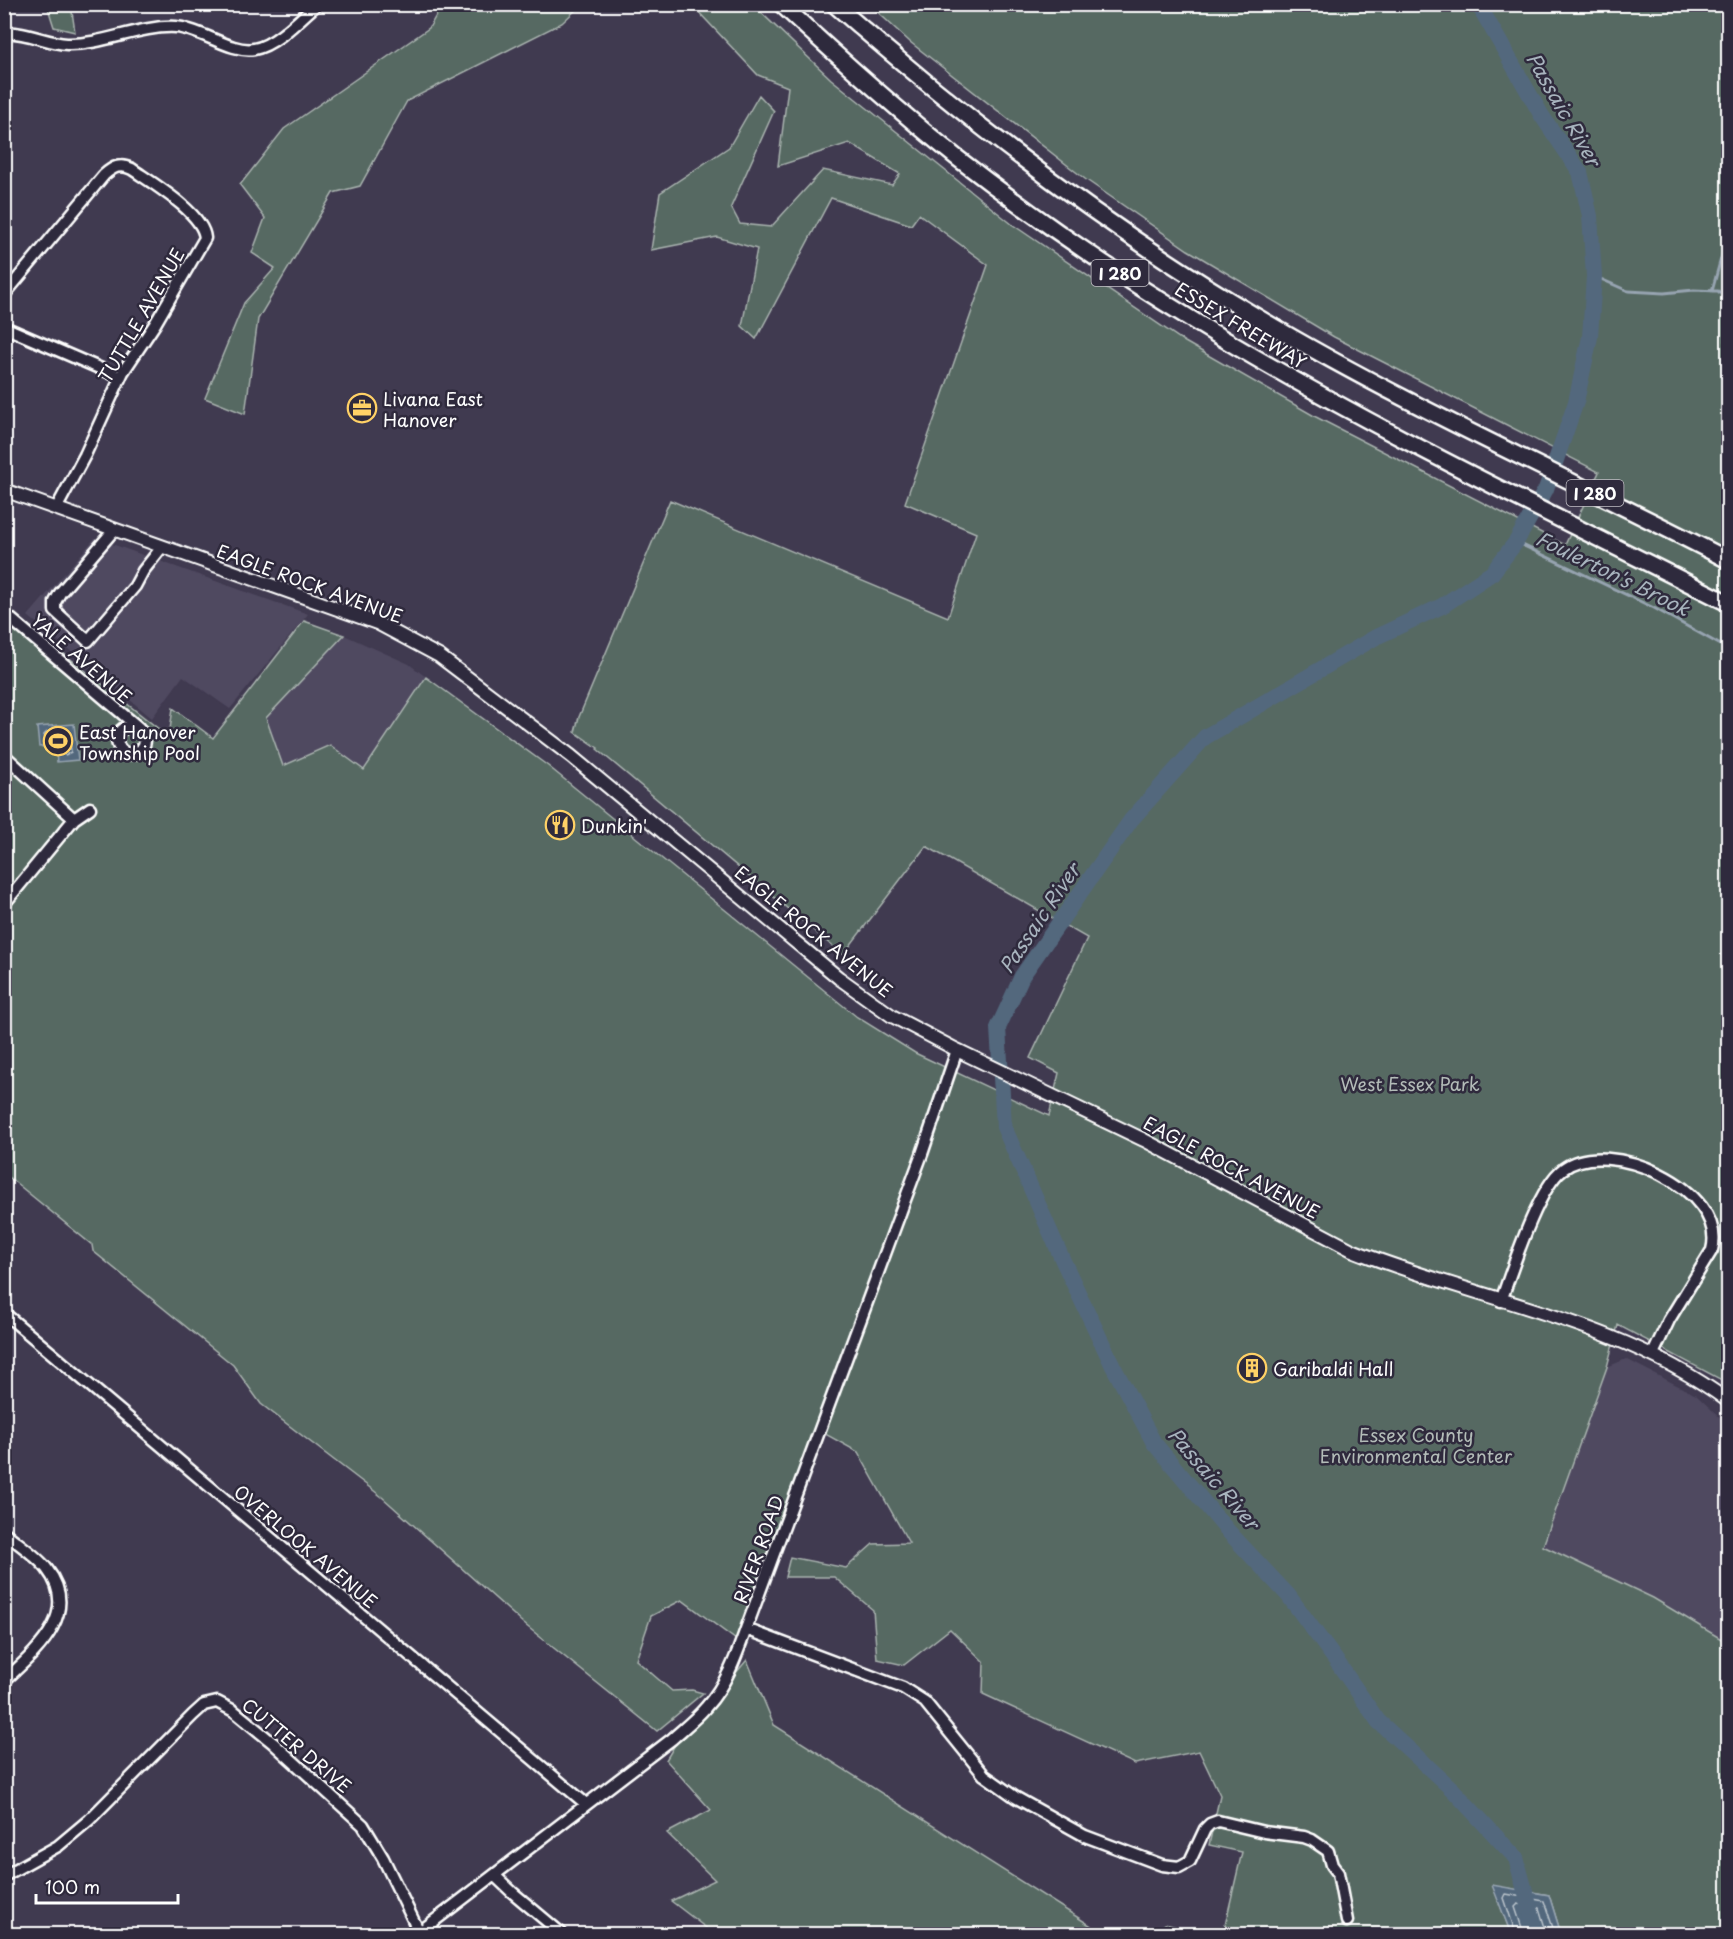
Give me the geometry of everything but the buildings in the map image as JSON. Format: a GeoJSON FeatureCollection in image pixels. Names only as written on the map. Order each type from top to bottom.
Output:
{"type":"FeatureCollection","features":[{"type":"Feature","properties":{"kind":"highway","name":"ESSEX FREEWAY"},"geometry":{"type":"LineString","coordinates":[[782,4],[902,112],[957,157],[1077,245],[1164,302],[1257,359],[1325,397],[1496,487],[1728,603]]}},
{"type":"Feature","properties":{"kind":"highway","name":"ESSEX FREEWAY"},"geometry":{"type":"LineString","coordinates":[[834,4],[972,122],[1049,180],[1160,257],[1251,314],[1328,357],[1728,560]]}},
{"type":"Feature","properties":{"kind":"main road","name":"EAGLE ROCK AVENUE"},"geometry":{"type":"LineString","coordinates":[[4,490],[371,621],[439,656],[571,756],[839,978],[892,1016],[957,1050],[1144,1140],[1352,1250],[1388,1264],[1577,1324],[1653,1354],[1698,1379],[1728,1401]]}},
{"type":"Feature","properties":{"kind":"street"},"geometry":{"type":"LineString","coordinates":[[4,33],[19,33],[65,44],[85,43],[128,33],[175,27],[203,33],[242,49],[254,49],[268,45],[317,4]]}},
{"type":"Feature","properties":{"kind":"street","name":"TUTTLE AVENUE"},"geometry":{"type":"LineString","coordinates":[[4,295],[104,175],[114,167],[126,166],[132,169],[190,213],[202,226],[205,238],[155,324],[120,377],[93,438],[56,509]]}},
{"type":"Feature","properties":{"kind":"street"},"geometry":{"type":"LineString","coordinates":[[4,327],[120,377]]}},
{"type":"Feature","properties":{"kind":"street"},"geometry":{"type":"LineString","coordinates":[[114,530],[60,593],[55,602],[55,611],[88,641],[135,586],[143,571],[162,547]]}},
{"type":"Feature","properties":{"kind":"street","name":"YALE AVENUE"},"geometry":{"type":"LineString","coordinates":[[4,613],[139,728]]}},
{"type":"Feature","properties":{"kind":"street"},"geometry":{"type":"LineString","coordinates":[[4,755],[74,819]]}},
{"type":"Feature","properties":{"kind":"street"},"geometry":{"type":"LineString","coordinates":[[4,904],[74,819],[90,808]]}},
{"type":"Feature","properties":{"kind":"street","name":"RIVER ROAD"},"geometry":{"type":"LineString","coordinates":[[418,1933],[672,1739],[704,1710],[724,1681],[746,1629],[918,1165],[957,1050]]}},
{"type":"Feature","properties":{"kind":"street"},"geometry":{"type":"LineString","coordinates":[[1501,1301],[1539,1204],[1556,1174],[1575,1162],[1596,1158],[1644,1166],[1690,1193],[1706,1214],[1713,1229],[1714,1240],[1712,1250],[1668,1320],[1653,1354]]}},
{"type":"Feature","properties":{"kind":"street","name":"OVERLOOK AVENUE"},"geometry":{"type":"LineString","coordinates":[[4,1313],[586,1804]]}},
{"type":"Feature","properties":{"kind":"street"},"geometry":{"type":"LineString","coordinates":[[4,1532],[48,1570],[57,1588],[59,1600],[55,1626],[46,1640],[4,1681]]}},
{"type":"Feature","properties":{"kind":"street"},"geometry":{"type":"LineString","coordinates":[[746,1629],[914,1694],[933,1712],[972,1763],[999,1787],[1085,1836],[1162,1864],[1179,1867],[1190,1861],[1205,1829],[1218,1821],[1264,1832],[1304,1837],[1318,1843],[1330,1856],[1332,1865],[1338,1873],[1347,1920]]}},
{"type":"Feature","properties":{"kind":"street","name":"CUTTER DRIVE"},"geometry":{"type":"LineString","coordinates":[[4,1876],[58,1846],[89,1820],[204,1705],[217,1702],[234,1711],[273,1743],[363,1825],[383,1858],[418,1933]]}},
{"type":"Feature","properties":{"kind":"street"},"geometry":{"type":"LineString","coordinates":[[494,1875],[562,1935]]}},
{"type":"Feature","properties":{"kind":"shaded area"},"geometry":{"type":"Polygon","coordinates":[[[95,538],[308,614],[230,709],[183,676],[152,718],[28,616],[95,538]]]}},
{"type":"Feature","properties":{"kind":"shaded area"},"geometry":{"type":"Polygon","coordinates":[[[344,635],[409,664],[426,677],[364,770],[283,767],[266,718],[344,635]]]}},
{"type":"Feature","properties":{"kind":"shaded area"},"geometry":{"type":"Polygon","coordinates":[[[1626,1359],[1696,1395],[1728,1425],[1728,1643],[1653,1598],[1543,1546],[1607,1367],[1626,1359]]]}},
{"type":"Feature","properties":{"kind":"green space"},"geometry":{"type":"Polygon","coordinates":[[[47,5],[71,5],[75,32],[54,27],[47,5]]]}},
{"type":"Feature","properties":{"kind":"green space"},"geometry":{"type":"Polygon","coordinates":[[[442,5],[581,5],[562,23],[407,101],[360,186],[333,193],[258,319],[245,414],[205,398],[244,303],[275,268],[252,253],[265,218],[240,185],[284,129],[429,28],[442,5]]]}},
{"type":"Feature","properties":{"kind":"green space"},"geometry":{"type":"Polygon","coordinates":[[[692,5],[753,5],[831,79],[1013,225],[1185,342],[1316,417],[1565,545],[1599,472],[1334,337],[1188,250],[1085,179],[910,42],[870,5],[1728,5],[1728,1386],[1722,1380],[1618,1325],[1607,1367],[1543,1546],[1653,1598],[1728,1643],[1728,1934],[1561,1934],[1549,1895],[1493,1886],[1511,1934],[1223,1934],[1242,1852],[1209,1845],[1220,1795],[1199,1751],[1135,1764],[983,1694],[984,1662],[950,1629],[904,1665],[877,1659],[873,1610],[834,1577],[785,1577],[790,1557],[846,1568],[873,1544],[909,1543],[858,1452],[822,1432],[743,1645],[682,1600],[651,1616],[636,1660],[672,1691],[692,1690],[703,1693],[657,1731],[524,1624],[382,1497],[261,1404],[233,1365],[93,1251],[92,1245],[5,1174],[5,607],[169,737],[173,708],[213,738],[304,621],[344,635],[266,718],[283,766],[330,745],[364,770],[426,677],[548,766],[857,1017],[915,1053],[1049,1116],[1059,1073],[1030,1058],[1087,938],[926,846],[843,955],[598,748],[575,732],[579,717],[670,500],[948,617],[976,533],[905,503],[988,265],[919,214],[911,225],[831,198],[756,339],[742,326],[757,249],[717,237],[651,250],[660,193],[729,147],[759,95],[774,111],[731,207],[740,224],[771,227],[823,170],[892,185],[900,174],[849,143],[778,166],[788,87],[758,75],[692,5]]]}},
{"type":"Feature","properties":{"kind":"green space"},"geometry":{"type":"Polygon","coordinates":[[[747,1660],[774,1725],[1096,1929],[1110,1934],[714,1934],[671,1901],[715,1880],[667,1833],[711,1810],[666,1760],[676,1743],[747,1660]]]}},
{"type":"Feature","properties":{"kind":"green space"},"geometry":{"type":"Polygon","coordinates":[[[1165,1924],[1204,1934],[1153,1934],[1165,1924]]]}},
{"type":"Feature","properties":{"kind":"water"},"geometry":{"type":"Polygon","coordinates":[[[74,724],[78,760],[57,762],[55,745],[39,747],[37,727],[74,724]]]}},
{"type":"Feature","properties":{"kind":"water"},"geometry":{"type":"Polygon","coordinates":[[[1492,1885],[1549,1895],[1561,1934],[1511,1934],[1492,1885]]]}},
{"type":"Feature","properties":{"kind":"waterway","name":"Passaic River"},"geometry":{"type":"LineString","coordinates":[[1478,4],[1542,116],[1580,172],[1590,216],[1594,276],[1590,337],[1576,402],[1546,489],[1516,542],[1492,573],[1442,606],[1376,637],[1205,737],[1131,820],[1022,976],[998,1028],[1004,1127],[1064,1263],[1113,1366],[1154,1443],[1228,1531],[1288,1595],[1378,1721],[1453,1790],[1516,1858],[1537,1934]]}},
{"type":"Feature","properties":{"kind":"waterway"},"geometry":{"type":"LineString","coordinates":[[1712,291],[1728,233]]}},
{"type":"Feature","properties":{"kind":"waterway"},"geometry":{"type":"LineString","coordinates":[[1594,276],[1628,291],[1664,293],[1694,290],[1718,291],[1726,298],[1726,368],[1728,375]]}},
{"type":"Feature","properties":{"kind":"waterway","name":"Foulerton's Brook"},"geometry":{"type":"LineString","coordinates":[[1516,542],[1654,608],[1728,649]]}},
{"type":"Feature","properties":{"kind":"place","name":"Livana East Hanover"},"geometry":{"type":"Point","coordinates":[362,408]}},
{"type":"Feature","properties":{"kind":"place","name":"East Hanover Township Pool"},"geometry":{"type":"Point","coordinates":[58,741]}},
{"type":"Feature","properties":{"kind":"place","name":"Dunkin'"},"geometry":{"type":"Point","coordinates":[560,825]}},
{"type":"Feature","properties":{"kind":"place","name":"Garibaldi Hall"},"geometry":{"type":"Point","coordinates":[1252,1368]}},
{"type":"Feature","properties":{"kind":"park label","name":"West Essex Park"},"geometry":{"type":"Point","coordinates":[1410,1083]}},
{"type":"Feature","properties":{"kind":"park label","name":"Essex County Environmental Center"},"geometry":{"type":"Point","coordinates":[1416,1444]}}]}
